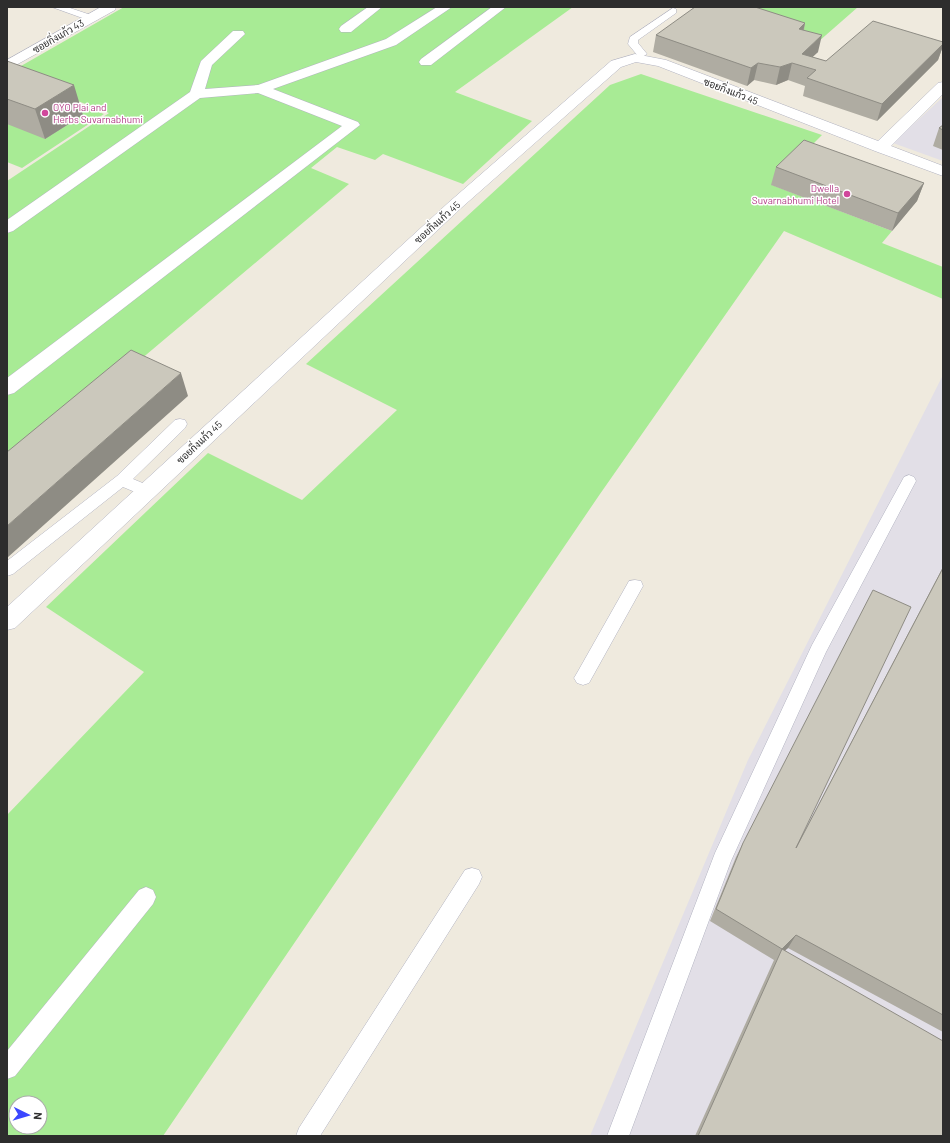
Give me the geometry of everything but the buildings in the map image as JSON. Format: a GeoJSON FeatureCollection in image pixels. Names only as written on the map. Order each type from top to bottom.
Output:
{"type":"FeatureCollection","features":[{"type":"Feature","properties":{"kind":"street","name":"ซอยกิ่งแก้ว 43"},"geometry":{"type":"LineString","coordinates":[[7,66],[110,7]]}},
{"type":"Feature","properties":{"kind":"street"},"geometry":{"type":"LineString","coordinates":[[346,29],[376,7]]}},
{"type":"Feature","properties":{"kind":"street"},"geometry":{"type":"LineString","coordinates":[[7,228],[196,94],[260,90],[391,42],[446,7]]}},
{"type":"Feature","properties":{"kind":"street"},"geometry":{"type":"LineString","coordinates":[[426,62],[500,7]]}},
{"type":"Feature","properties":{"kind":"street"},"geometry":{"type":"LineString","coordinates":[[196,94],[206,64],[238,34]]}},
{"type":"Feature","properties":{"kind":"street"},"geometry":{"type":"LineString","coordinates":[[639,56],[654,44]]}},
{"type":"Feature","properties":{"kind":"street","name":"ซอยกิ่งแก้ว 45"},"geometry":{"type":"LineString","coordinates":[[7,621],[454,206],[616,64],[639,56],[661,63],[943,171]]}},
{"type":"Feature","properties":{"kind":"street"},"geometry":{"type":"LineString","coordinates":[[880,148],[943,86]]}},
{"type":"Feature","properties":{"kind":"street"},"geometry":{"type":"LineString","coordinates":[[7,388],[354,125],[260,90]]}},
{"type":"Feature","properties":{"kind":"lane"},"geometry":{"type":"LineString","coordinates":[[57,7],[91,18]]}},
{"type":"Feature","properties":{"kind":"lane"},"geometry":{"type":"LineString","coordinates":[[639,56],[633,44],[633,39],[672,11]]}},
{"type":"Feature","properties":{"kind":"lane"},"geometry":{"type":"LineString","coordinates":[[7,570],[122,480],[180,424]]}},
{"type":"Feature","properties":{"kind":"lane"},"geometry":{"type":"LineString","coordinates":[[122,480],[147,491]]}},
{"type":"Feature","properties":{"kind":"lane"},"geometry":{"type":"LineString","coordinates":[[618,1136],[722,860],[818,650],[909,481]]}},
{"type":"Feature","properties":{"kind":"lane"},"geometry":{"type":"LineString","coordinates":[[583,678],[636,586]]}},
{"type":"Feature","properties":{"kind":"lane"},"geometry":{"type":"LineString","coordinates":[[307,1136],[472,877]]}},
{"type":"Feature","properties":{"kind":"lane"},"geometry":{"type":"LineString","coordinates":[[7,1068],[146,897]]}},
{"type":"Feature","properties":{"kind":"shaded area"},"geometry":{"type":"Polygon","coordinates":[[[943,97],[943,161],[893,143],[943,97]]]}},
{"type":"Feature","properties":{"kind":"shaded area"},"geometry":{"type":"Polygon","coordinates":[[[943,375],[943,1136],[590,1136],[748,760],[943,375]]]}},
{"type":"Feature","properties":{"kind":"green space"},"geometry":{"type":"Polygon","coordinates":[[[124,7],[573,7],[455,92],[532,121],[463,184],[383,154],[375,160],[337,147],[311,168],[349,184],[7,472],[7,181],[109,113],[7,74],[124,7]]]}},
{"type":"Feature","properties":{"kind":"green space"},"geometry":{"type":"Polygon","coordinates":[[[714,7],[858,7],[818,42],[714,7]]]}},
{"type":"Feature","properties":{"kind":"green space"},"geometry":{"type":"Polygon","coordinates":[[[641,74],[822,135],[772,185],[892,231],[882,243],[943,267],[943,299],[784,231],[600,494],[163,1136],[7,1136],[7,815],[144,672],[46,607],[208,453],[302,500],[397,410],[306,364],[610,85],[641,74]]]}},
{"type":"Feature","properties":{"kind":"green space"},"geometry":{"type":"Polygon","coordinates":[[[7,79],[104,114],[22,168],[7,162],[7,79]]]}},
{"type":"Feature","properties":{"kind":"place","name":"OYO Plai and Herbs Suvarnabhumi"},"geometry":{"type":"Point","coordinates":[45,113]}},
{"type":"Feature","properties":{"kind":"place","name":"Dwella Suvarnabhumi Hotel"},"geometry":{"type":"Point","coordinates":[847,194]}}]}
